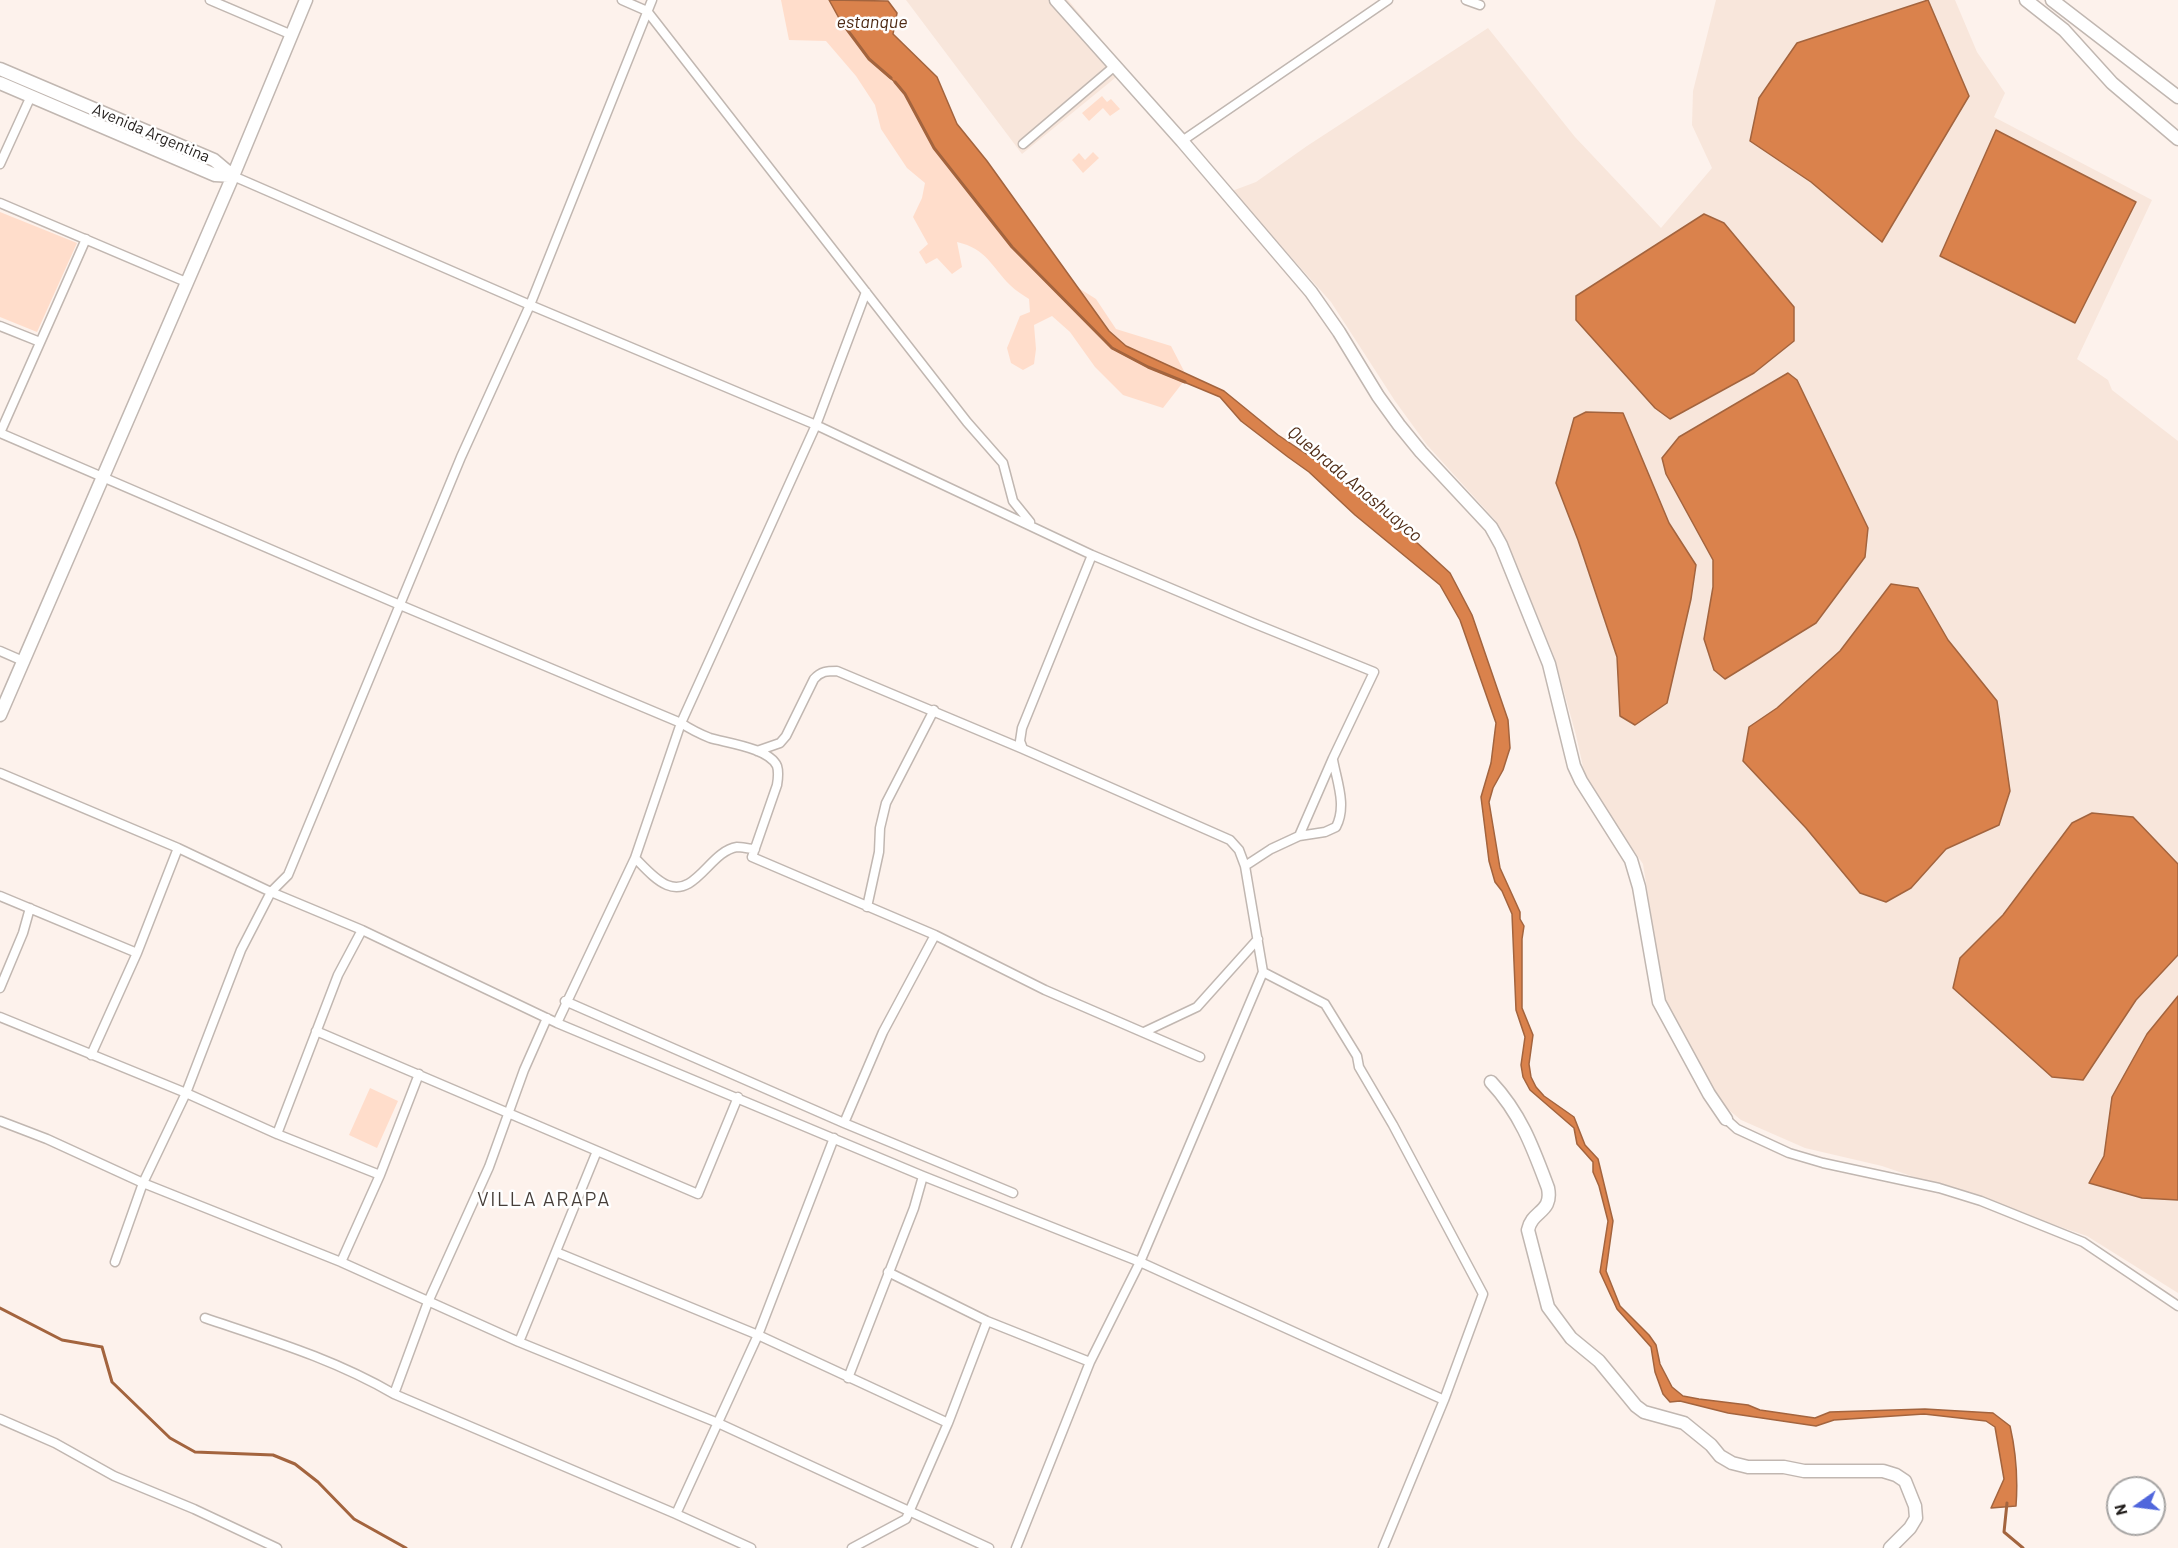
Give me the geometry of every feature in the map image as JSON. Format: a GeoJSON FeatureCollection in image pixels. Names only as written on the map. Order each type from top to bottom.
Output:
{"type":"FeatureCollection","features":[{"type":"Feature","properties":{"kind":"street"},"geometry":{"type":"LineString","coordinates":[[210,0],[292,35]]}},
{"type":"Feature","properties":{"kind":"street"},"geometry":{"type":"LineString","coordinates":[[0,715],[233,176],[306,0]]}},
{"type":"Feature","properties":{"kind":"street"},"geometry":{"type":"LineString","coordinates":[[622,0],[647,11],[967,422],[996,454],[1003,463],[1013,501],[1032,525]]}},
{"type":"Feature","properties":{"kind":"street"},"geometry":{"type":"LineString","coordinates":[[115,1262],[143,1183],[186,1093],[241,950],[272,892],[288,875],[461,457],[530,305],[652,0]]}},
{"type":"Feature","properties":{"kind":"street"},"geometry":{"type":"LineString","coordinates":[[1056,0],[1116,65],[1311,292],[1339,332],[1378,396],[1399,424],[1441,474],[1491,527],[1501,545],[1549,664],[1574,766],[1631,860],[1639,887],[1659,1002],[1709,1095],[1726,1119],[1737,1129],[1789,1153],[1823,1163],[1939,1188],[1981,1201],[2083,1242],[2178,1306]]}},
{"type":"Feature","properties":{"kind":"street"},"geometry":{"type":"LineString","coordinates":[[1182,141],[1388,0]]}},
{"type":"Feature","properties":{"kind":"street"},"geometry":{"type":"LineString","coordinates":[[1466,0],[1480,5]]}},
{"type":"Feature","properties":{"kind":"street"},"geometry":{"type":"LineString","coordinates":[[2026,0],[2064,30],[2112,83],[2178,139]]}},
{"type":"Feature","properties":{"kind":"street"},"geometry":{"type":"LineString","coordinates":[[2052,0],[2178,97]]}},
{"type":"Feature","properties":{"kind":"street"},"geometry":{"type":"LineString","coordinates":[[1023,144],[1116,65]]}},
{"type":"Feature","properties":{"kind":"street","name":"Avenida Argentina"},"geometry":{"type":"LineString","coordinates":[[0,69],[214,160],[233,176]]}},
{"type":"Feature","properties":{"kind":"street","name":"Avenida Argentina"},"geometry":{"type":"LineString","coordinates":[[0,83],[215,175],[233,176]]}},
{"type":"Feature","properties":{"kind":"street"},"geometry":{"type":"LineString","coordinates":[[0,164],[31,96]]}},
{"type":"Feature","properties":{"kind":"street"},"geometry":{"type":"LineString","coordinates":[[233,176],[530,305],[816,425],[1092,555],[1374,672],[1299,836]]}},
{"type":"Feature","properties":{"kind":"street"},"geometry":{"type":"LineString","coordinates":[[0,203],[186,282]]}},
{"type":"Feature","properties":{"kind":"street"},"geometry":{"type":"LineString","coordinates":[[86,239],[0,433],[681,723],[708,737],[757,751],[777,765],[778,773],[777,785],[752,857],[935,935],[1045,990],[1200,1057]]}},
{"type":"Feature","properties":{"kind":"street"},"geometry":{"type":"LineString","coordinates":[[557,1023],[635,858],[681,723],[816,425],[866,292]]}},
{"type":"Feature","properties":{"kind":"street"},"geometry":{"type":"LineString","coordinates":[[0,326],[40,342]]}},
{"type":"Feature","properties":{"kind":"street"},"geometry":{"type":"LineString","coordinates":[[1023,749],[1020,741],[1022,728],[1092,555]]}},
{"type":"Feature","properties":{"kind":"street"},"geometry":{"type":"LineString","coordinates":[[0,651],[23,661]]}},
{"type":"Feature","properties":{"kind":"street"},"geometry":{"type":"LineString","coordinates":[[757,751],[780,743],[786,736],[814,679],[820,672],[837,671],[1023,749],[1230,840],[1239,850],[1245,866],[1263,972],[1140,1262],[1090,1362],[1016,1548]]}},
{"type":"Feature","properties":{"kind":"street"},"geometry":{"type":"LineString","coordinates":[[867,907],[879,852],[880,828],[886,803],[934,711]]}},
{"type":"Feature","properties":{"kind":"street"},"geometry":{"type":"LineString","coordinates":[[1245,866],[1271,849],[1299,836],[1325,832],[1336,827],[1341,818],[1340,791],[1333,758]]}},
{"type":"Feature","properties":{"kind":"street"},"geometry":{"type":"LineString","coordinates":[[0,773],[362,930],[557,1023],[923,1176],[1140,1262],[1444,1400]]}},
{"type":"Feature","properties":{"kind":"street"},"geometry":{"type":"LineString","coordinates":[[635,858],[664,884],[673,887],[683,886],[692,881],[721,853],[737,847],[755,849]]}},
{"type":"Feature","properties":{"kind":"street"},"geometry":{"type":"LineString","coordinates":[[91,1055],[137,953],[178,849]]}},
{"type":"Feature","properties":{"kind":"street"},"geometry":{"type":"LineString","coordinates":[[0,896],[137,953]]}},
{"type":"Feature","properties":{"kind":"street"},"geometry":{"type":"LineString","coordinates":[[0,988],[23,933],[30,908]]}},
{"type":"Feature","properties":{"kind":"street"},"geometry":{"type":"LineString","coordinates":[[277,1134],[338,975],[362,930]]}},
{"type":"Feature","properties":{"kind":"street"},"geometry":{"type":"LineString","coordinates":[[844,1123],[883,1032],[935,935]]}},
{"type":"Feature","properties":{"kind":"street"},"geometry":{"type":"LineString","coordinates":[[1144,1032],[1197,1007],[1258,939]]}},
{"type":"Feature","properties":{"kind":"street"},"geometry":{"type":"LineString","coordinates":[[1263,972],[1325,1004],[1357,1056],[1359,1067],[1393,1125],[1483,1294],[1444,1400],[1383,1548]]}},
{"type":"Feature","properties":{"kind":"street"},"geometry":{"type":"LineString","coordinates":[[566,1001],[844,1123],[1013,1193]]}},
{"type":"Feature","properties":{"kind":"street"},"geometry":{"type":"LineString","coordinates":[[0,1017],[380,1175]]}},
{"type":"Feature","properties":{"kind":"street"},"geometry":{"type":"LineString","coordinates":[[394,1394],[428,1302],[489,1167],[524,1070],[547,1018]]}},
{"type":"Feature","properties":{"kind":"street"},"geometry":{"type":"LineString","coordinates":[[316,1031],[698,1194],[738,1097]]}},
{"type":"Feature","properties":{"kind":"street"},"geometry":{"type":"LineString","coordinates":[[341,1262],[380,1175],[419,1074]]}},
{"type":"Feature","properties":{"kind":"street"},"geometry":{"type":"LineString","coordinates":[[1491,1082],[1518,1116],[1548,1188],[1550,1198],[1546,1207],[1529,1222],[1528,1230],[1548,1307],[1571,1338],[1599,1361],[1636,1406],[1644,1412],[1683,1424],[1711,1445],[1720,1456],[1732,1463],[1748,1467],[1784,1467],[1803,1471],[1883,1471],[1896,1475],[1905,1481],[1915,1506],[1916,1518],[1910,1528],[1890,1548]]}},
{"type":"Feature","properties":{"kind":"street"},"geometry":{"type":"LineString","coordinates":[[0,1121],[47,1138],[143,1183],[341,1262],[519,1342],[718,1424],[989,1548]]}},
{"type":"Feature","properties":{"kind":"street"},"geometry":{"type":"LineString","coordinates":[[676,1514],[758,1335],[834,1138]]}},
{"type":"Feature","properties":{"kind":"street"},"geometry":{"type":"LineString","coordinates":[[519,1342],[597,1151]]}},
{"type":"Feature","properties":{"kind":"street"},"geometry":{"type":"LineString","coordinates":[[848,1378],[914,1208],[923,1176]]}},
{"type":"Feature","properties":{"kind":"street"},"geometry":{"type":"LineString","coordinates":[[556,1252],[758,1335],[948,1423]]}},
{"type":"Feature","properties":{"kind":"street"},"geometry":{"type":"LineString","coordinates":[[888,1272],[987,1321],[1090,1362]]}},
{"type":"Feature","properties":{"kind":"street"},"geometry":{"type":"LineString","coordinates":[[205,1318],[327,1360],[394,1394],[751,1548]]}},
{"type":"Feature","properties":{"kind":"street"},"geometry":{"type":"LineString","coordinates":[[852,1548],[906,1518],[909,1513],[948,1423],[987,1321]]}},
{"type":"Feature","properties":{"kind":"street"},"geometry":{"type":"LineString","coordinates":[[0,1419],[55,1443],[114,1476],[194,1509],[277,1548]]}},
{"type":"Feature","properties":{"kind":"shaded area"},"geometry":{"type":"Polygon","coordinates":[[[781,0],[828,0],[869,59],[905,94],[934,148],[1012,247],[1112,348],[1148,367],[1184,381],[1163,408],[1123,395],[1095,367],[1070,332],[1052,316],[1034,325],[1036,349],[1034,364],[1023,370],[1011,363],[1007,348],[1020,316],[1030,312],[1029,299],[1010,285],[988,259],[967,245],[957,242],[962,267],[952,274],[937,258],[926,264],[919,252],[928,244],[913,217],[922,198],[925,183],[907,168],[881,129],[875,105],[856,76],[826,41],[789,40],[781,0]]]}},
{"type":"Feature","properties":{"kind":"shaded area"},"geometry":{"type":"Polygon","coordinates":[[[906,0],[1068,0],[1126,69],[1022,154],[906,0]]]}},
{"type":"Feature","properties":{"kind":"shaded area"},"geometry":{"type":"Polygon","coordinates":[[[1716,0],[1955,0],[1977,52],[2005,93],[1994,117],[2152,200],[2077,359],[2108,380],[2112,390],[2178,441],[2178,1293],[2087,1236],[1882,1166],[1805,1148],[1741,1120],[1719,1102],[1691,1046],[1669,1014],[1643,864],[1598,798],[1584,771],[1554,656],[1510,550],[1495,520],[1427,445],[1395,401],[1331,302],[1232,191],[1256,182],[1488,28],[1575,137],[1661,228],[1712,168],[1692,125],[1693,91],[1716,0]]]}},
{"type":"Feature","properties":{"kind":"shaded area"},"geometry":{"type":"Polygon","coordinates":[[[1102,96],[1107,102],[1111,99],[1120,109],[1110,116],[1103,108],[1089,121],[1082,113],[1102,96]]]}},
{"type":"Feature","properties":{"kind":"shaded area"},"geometry":{"type":"Polygon","coordinates":[[[1093,152],[1099,158],[1083,173],[1072,160],[1079,153],[1085,160],[1093,152]]]}},
{"type":"Feature","properties":{"kind":"shaded area"},"geometry":{"type":"Polygon","coordinates":[[[0,212],[77,243],[37,332],[0,317],[0,212]]]}},
{"type":"Feature","properties":{"kind":"shaded area"},"geometry":{"type":"Polygon","coordinates":[[[1077,287],[1096,299],[1116,329],[1171,346],[1185,373],[1126,346],[1109,331],[1077,287]]]}},
{"type":"Feature","properties":{"kind":"shaded area"},"geometry":{"type":"Polygon","coordinates":[[[370,1088],[398,1101],[377,1148],[349,1135],[370,1088]]]}},
{"type":"Feature","properties":{"kind":"water","name":"estanque"},"geometry":{"type":"Polygon","coordinates":[[[829,0],[888,1],[897,13],[893,34],[937,77],[957,124],[987,161],[1109,331],[1126,346],[1224,391],[1278,435],[1336,474],[1365,503],[1414,540],[1450,573],[1472,615],[1508,720],[1510,748],[1489,802],[1500,868],[1524,926],[1522,1008],[1533,1035],[1529,1064],[1531,1077],[1544,1096],[1574,1117],[1585,1145],[1598,1159],[1613,1221],[1606,1271],[1620,1306],[1656,1345],[1660,1364],[1672,1387],[1683,1396],[1748,1405],[1760,1410],[1815,1418],[1830,1412],[1925,1409],[1993,1413],[2010,1426],[2016,1466],[2016,1506],[1991,1508],[2004,1479],[1995,1427],[1986,1421],[1924,1414],[1834,1420],[1816,1426],[1728,1413],[1680,1401],[1670,1402],[1663,1394],[1655,1372],[1651,1347],[1617,1309],[1600,1272],[1608,1221],[1593,1172],[1593,1162],[1577,1144],[1574,1128],[1530,1090],[1523,1077],[1521,1065],[1525,1037],[1516,1010],[1512,914],[1502,891],[1495,882],[1489,861],[1481,797],[1491,763],[1496,723],[1460,620],[1440,585],[1355,515],[1309,472],[1241,421],[1220,397],[1148,367],[1112,348],[1012,247],[934,148],[905,94],[869,59],[840,20],[829,0]]]}},
{"type":"Feature","properties":{"kind":"water"},"geometry":{"type":"Polygon","coordinates":[[[1928,0],[1969,96],[1882,242],[1811,182],[1750,141],[1759,98],[1797,43],[1928,0]]]}},
{"type":"Feature","properties":{"kind":"water"},"geometry":{"type":"Polygon","coordinates":[[[1996,130],[2136,202],[2075,323],[1940,256],[1996,130]]]}},
{"type":"Feature","properties":{"kind":"water"},"geometry":{"type":"Polygon","coordinates":[[[1704,214],[1724,223],[1794,307],[1794,341],[1754,373],[1670,419],[1655,408],[1576,320],[1576,296],[1704,214]]]}},
{"type":"Feature","properties":{"kind":"water"},"geometry":{"type":"Polygon","coordinates":[[[1788,373],[1797,380],[1868,528],[1865,557],[1816,623],[1725,679],[1714,670],[1704,639],[1713,587],[1713,560],[1666,474],[1662,458],[1679,437],[1788,373]]]}},
{"type":"Feature","properties":{"kind":"water"},"geometry":{"type":"Polygon","coordinates":[[[1586,412],[1623,413],[1669,523],[1696,565],[1691,599],[1667,703],[1635,725],[1620,716],[1617,657],[1578,540],[1556,483],[1574,418],[1586,412]]]}},
{"type":"Feature","properties":{"kind":"water"},"geometry":{"type":"Polygon","coordinates":[[[1891,584],[1918,588],[1948,640],[1997,701],[2010,791],[1999,825],[1946,849],[1911,888],[1886,902],[1860,893],[1806,828],[1743,761],[1749,727],[1777,708],[1840,651],[1891,584]]]}},
{"type":"Feature","properties":{"kind":"water"},"geometry":{"type":"Polygon","coordinates":[[[2092,813],[2133,817],[2178,864],[2178,955],[2136,1000],[2083,1080],[2052,1077],[1953,988],[1960,958],[2003,915],[2072,823],[2092,813]]]}},
{"type":"Feature","properties":{"kind":"water"},"geometry":{"type":"Polygon","coordinates":[[[2178,996],[2178,1200],[2142,1198],[2089,1183],[2104,1156],[2112,1097],[2147,1034],[2178,996]]]}},
{"type":"Feature","properties":{"kind":"waterway","name":"Quebrada Anashuayco"},"geometry":{"type":"LineString","coordinates":[[840,20],[869,59],[891,78]]}},
{"type":"Feature","properties":{"kind":"waterway","name":"Quebrada Anashuayco"},"geometry":{"type":"LineString","coordinates":[[895,82],[905,94],[934,148],[1012,247],[1112,348],[1148,367],[1185,382]]}},
{"type":"Feature","properties":{"kind":"waterway"},"geometry":{"type":"LineString","coordinates":[[0,1308],[62,1340],[102,1347],[112,1382],[170,1438],[195,1452],[273,1455],[295,1464],[318,1482],[354,1519],[406,1548]]}},
{"type":"Feature","properties":{"kind":"waterway","name":"Quebrada Anashuayco"},"geometry":{"type":"LineString","coordinates":[[2007,1503],[2004,1532],[2023,1548]]}},
{"type":"Feature","properties":{"kind":"district","name":"VILLA ARAPA"},"geometry":{"type":"Point","coordinates":[544,1199]}}]}
